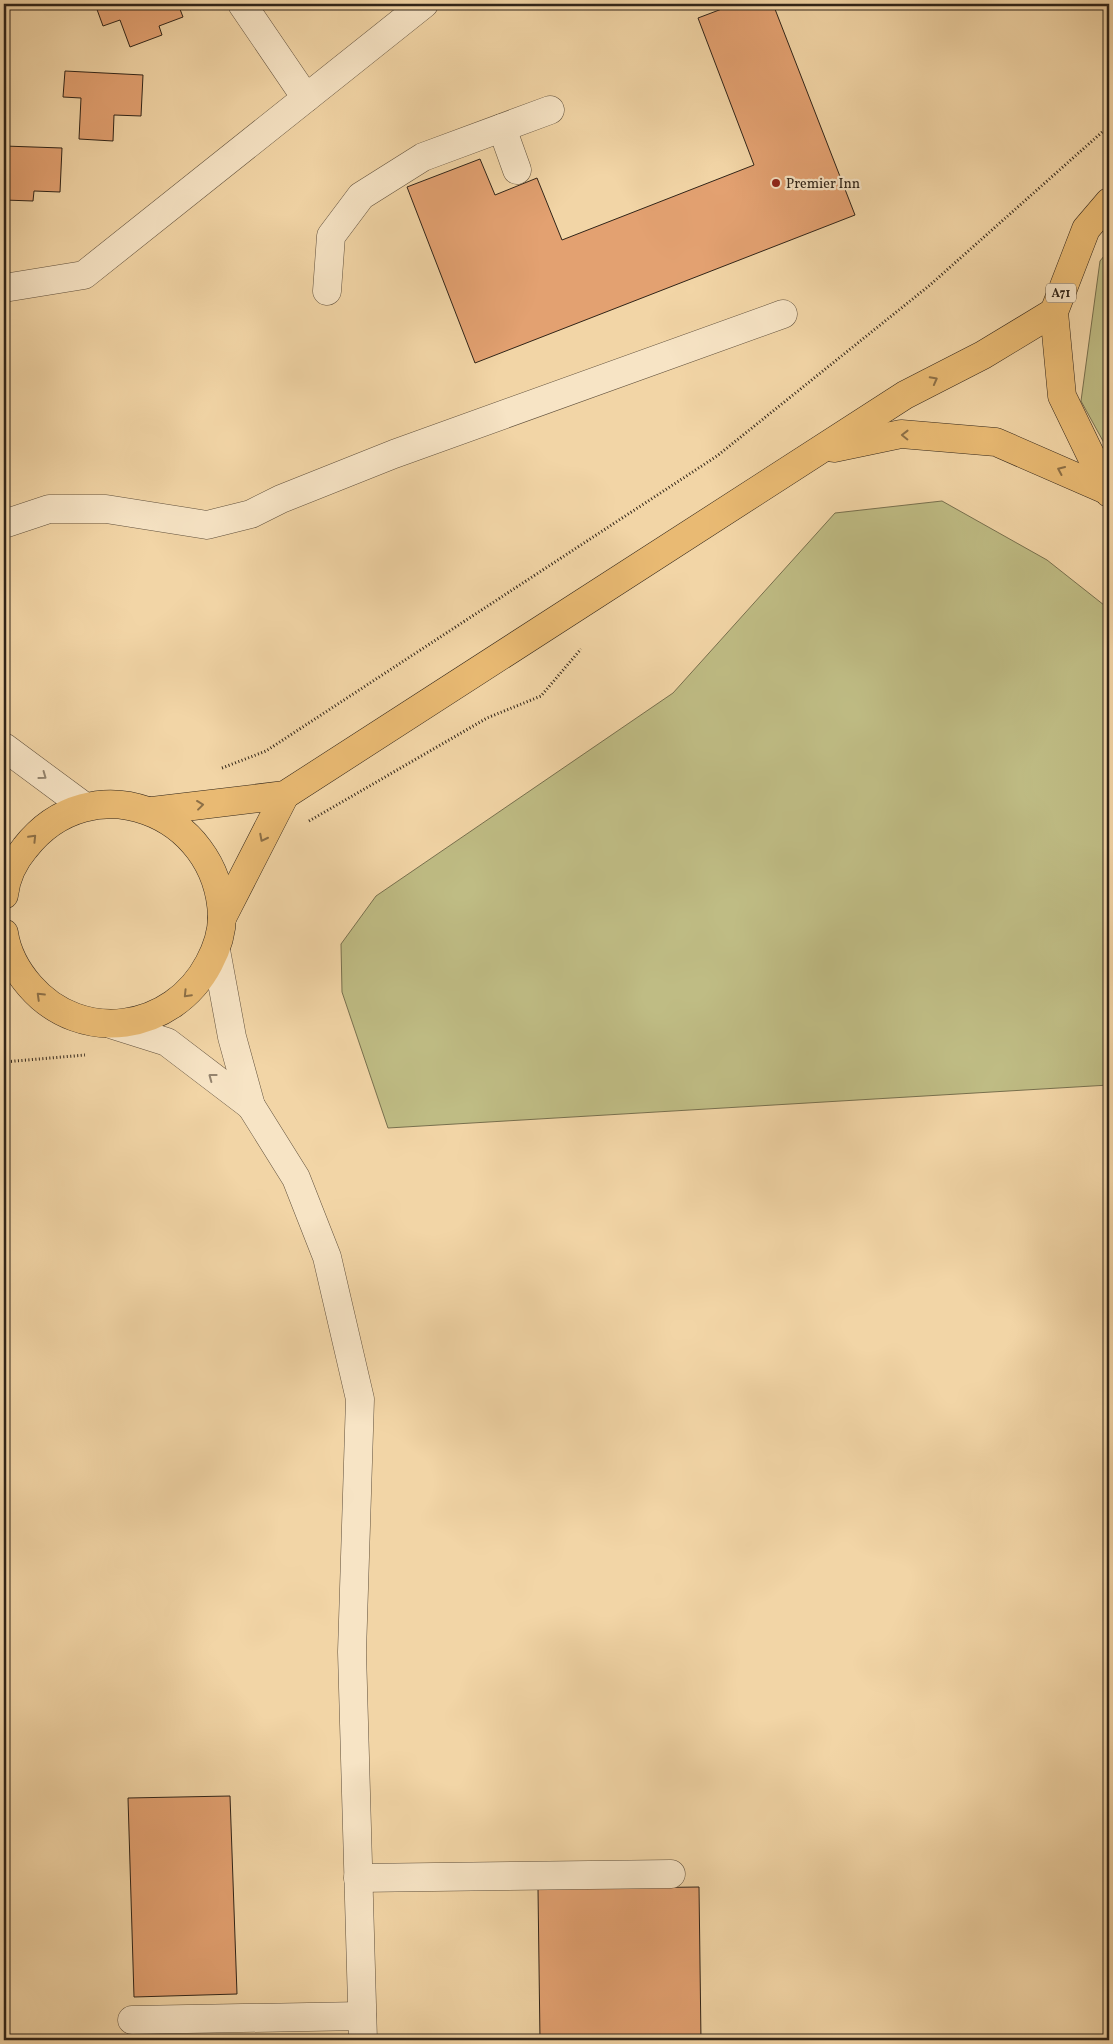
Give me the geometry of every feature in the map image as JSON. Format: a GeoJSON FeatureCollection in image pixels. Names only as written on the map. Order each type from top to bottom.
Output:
{"type":"FeatureCollection","features":[{"type":"Feature","properties":{"kind":"main road","name":"A71"},"geometry":{"type":"LineString","coordinates":[[1108,492],[1062,396],[1054,312],[1086,229],[1109,202]]}},
{"type":"Feature","properties":{"kind":"main road"},"geometry":{"type":"LineString","coordinates":[[152,811],[285,795],[906,395],[983,355],[1054,312]]}},
{"type":"Feature","properties":{"kind":"main road"},"geometry":{"type":"LineString","coordinates":[[818,452],[900,434],[996,442],[1108,492]]}},
{"type":"Feature","properties":{"kind":"main road"},"geometry":{"type":"LineString","coordinates":[[4,933],[11,976],[42,1000],[76,1019],[113,1025],[150,1018],[179,1002],[201,979],[216,950],[222,918],[285,795]]}},
{"type":"Feature","properties":{"kind":"main road"},"geometry":{"type":"LineString","coordinates":[[4,887],[16,859],[34,836],[58,818],[85,807],[119,804],[152,811],[181,828],[204,853],[218,884],[222,918]]}},
{"type":"Feature","properties":{"kind":"street"},"geometry":{"type":"LineString","coordinates":[[242,4],[306,98]]}},
{"type":"Feature","properties":{"kind":"street"},"geometry":{"type":"LineString","coordinates":[[4,288],[84,275],[424,4]]}},
{"type":"Feature","properties":{"kind":"street"},"geometry":{"type":"LineString","coordinates":[[327,291],[331,236],[361,196],[423,157],[550,110]]}},
{"type":"Feature","properties":{"kind":"street"},"geometry":{"type":"LineString","coordinates":[[502,128],[517,170]]}},
{"type":"Feature","properties":{"kind":"street"},"geometry":{"type":"LineString","coordinates":[[4,524],[49,509],[106,508],[207,525],[251,514],[281,499],[394,454],[783,314]]}},
{"type":"Feature","properties":{"kind":"street"},"geometry":{"type":"LineString","coordinates":[[4,747],[85,807]]}},
{"type":"Feature","properties":{"kind":"street"},"geometry":{"type":"LineString","coordinates":[[132,2020],[362,2028],[352,1652],[360,1399],[327,1256],[296,1178],[251,1106],[232,1037],[216,950]]}},
{"type":"Feature","properties":{"kind":"street"},"geometry":{"type":"LineString","coordinates":[[113,1025],[167,1042],[251,1106]]}},
{"type":"Feature","properties":{"kind":"street"},"geometry":{"type":"LineString","coordinates":[[358,1878],[671,1874]]}},
{"type":"Feature","properties":{"kind":"path"},"geometry":{"type":"LineString","coordinates":[[213,771],[266,751],[716,456],[930,285],[1109,126]]}},
{"type":"Feature","properties":{"kind":"path"},"geometry":{"type":"LineString","coordinates":[[301,826],[487,718],[541,696],[582,649]]}},
{"type":"Feature","properties":{"kind":"path"},"geometry":{"type":"LineString","coordinates":[[4,1062],[89,1054]]}},
{"type":"Feature","properties":{"kind":"shaded area"},"geometry":{"type":"Polygon","coordinates":[[[1109,250],[1109,452],[1081,401],[1100,261],[1109,250]]]}},
{"type":"Feature","properties":{"kind":"shaded area"},"geometry":{"type":"Polygon","coordinates":[[[942,501],[1047,560],[1109,609],[1109,1085],[388,1128],[342,992],[341,944],[376,896],[673,693],[835,513],[942,501]]]}},
{"type":"Feature","properties":{"kind":"building"},"geometry":{"type":"Polygon","coordinates":[[[95,4],[178,4],[183,17],[159,26],[162,35],[130,47],[120,20],[103,26],[95,4]]]}},
{"type":"Feature","properties":{"kind":"building","name":"Premier Inn"},"geometry":{"type":"Polygon","coordinates":[[[735,4],[773,4],[855,215],[475,363],[407,187],[480,159],[495,195],[537,178],[562,240],[754,165],[698,18],[735,4]]]}},
{"type":"Feature","properties":{"kind":"building"},"geometry":{"type":"Polygon","coordinates":[[[65,71],[143,75],[141,116],[114,115],[113,141],[79,139],[81,98],[63,97],[65,71]]]}},
{"type":"Feature","properties":{"kind":"building"},"geometry":{"type":"Polygon","coordinates":[[[4,146],[62,148],[60,192],[34,191],[33,201],[4,200],[4,146]]]}},
{"type":"Feature","properties":{"kind":"building"},"geometry":{"type":"Polygon","coordinates":[[[230,1796],[237,1994],[134,1997],[128,1798],[230,1796]]]}},
{"type":"Feature","properties":{"kind":"building"},"geometry":{"type":"Polygon","coordinates":[[[699,1887],[701,2040],[540,2040],[538,1889],[699,1887]]]}},
{"type":"Feature","properties":{"kind":"place","name":"Premier Inn"},"geometry":{"type":"Point","coordinates":[776,183]}}]}
